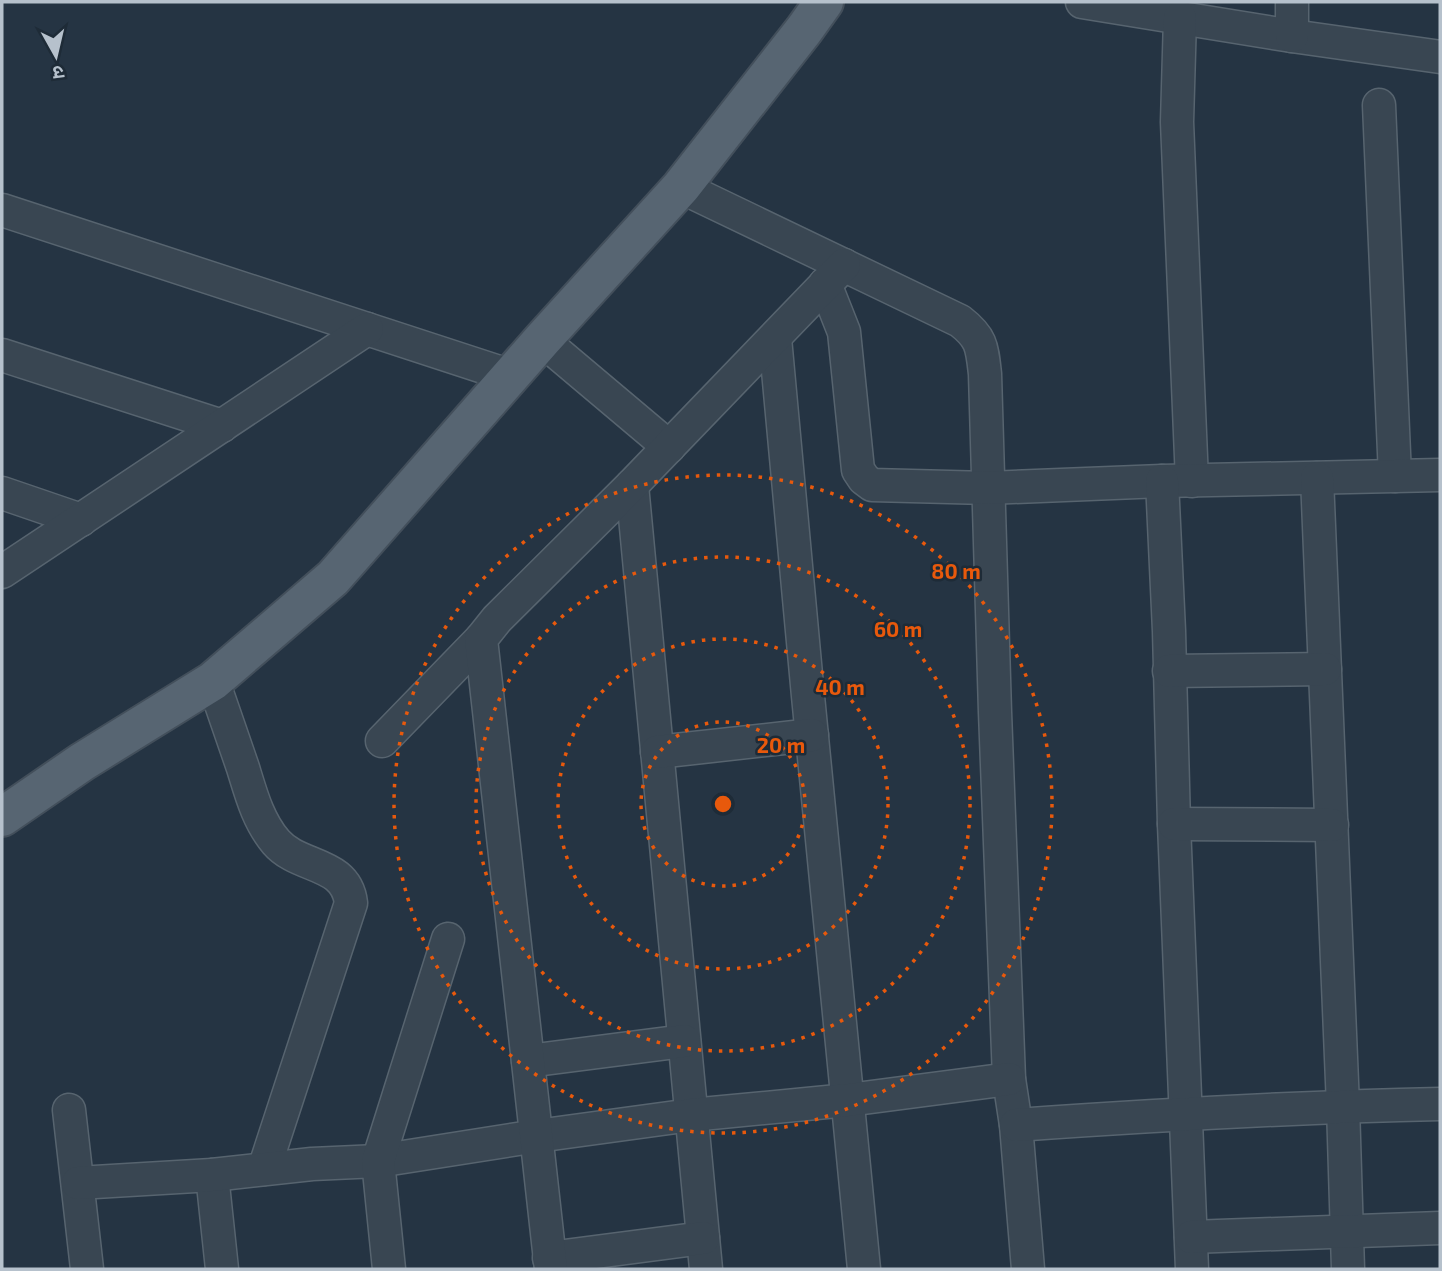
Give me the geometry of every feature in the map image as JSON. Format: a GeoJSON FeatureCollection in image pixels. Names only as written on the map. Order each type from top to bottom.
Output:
{"type":"FeatureCollection","features":[{"type":"Feature","properties":{"kind":"main road"},"geometry":{"type":"LineString","coordinates":[[2,817],[82,762],[213,681],[332,578],[681,187],[824,2]]}},
{"type":"Feature","properties":{"kind":"street"},"geometry":{"type":"LineString","coordinates":[[1082,2],[1129,6],[1180,18],[1440,57]]}},
{"type":"Feature","properties":{"kind":"street"},"geometry":{"type":"LineString","coordinates":[[1292,2],[1292,36]]}},
{"type":"Feature","properties":{"kind":"street"},"geometry":{"type":"LineString","coordinates":[[1180,18],[1177,122],[1177,481],[1169,671],[1192,1269]]}},
{"type":"Feature","properties":{"kind":"street"},"geometry":{"type":"LineString","coordinates":[[1379,105],[1395,476]]}},
{"type":"Feature","properties":{"kind":"street"},"geometry":{"type":"LineString","coordinates":[[681,187],[834,275],[960,321],[970,329],[982,347],[1009,1079],[1016,1125],[1028,1269]]}},
{"type":"Feature","properties":{"kind":"street"},"geometry":{"type":"LineString","coordinates":[[2,210],[511,376]]}},
{"type":"Feature","properties":{"kind":"street"},"geometry":{"type":"LineString","coordinates":[[382,741],[497,619],[632,485],[834,275]]}},
{"type":"Feature","properties":{"kind":"street"},"geometry":{"type":"LineString","coordinates":[[834,275],[844,332],[858,470],[863,479],[873,485],[988,488],[1440,475]]}},
{"type":"Feature","properties":{"kind":"street"},"geometry":{"type":"LineString","coordinates":[[2,572],[367,329]]}},
{"type":"Feature","properties":{"kind":"street"},"geometry":{"type":"LineString","coordinates":[[775,338],[864,1269]]}},
{"type":"Feature","properties":{"kind":"street"},"geometry":{"type":"LineString","coordinates":[[542,340],[669,447]]}},
{"type":"Feature","properties":{"kind":"street"},"geometry":{"type":"LineString","coordinates":[[2,355],[222,426]]}},
{"type":"Feature","properties":{"kind":"street"},"geometry":{"type":"LineString","coordinates":[[1317,478],[1348,1269]]}},
{"type":"Feature","properties":{"kind":"street"},"geometry":{"type":"LineString","coordinates":[[632,485],[706,1269]]}},
{"type":"Feature","properties":{"kind":"street"},"geometry":{"type":"LineString","coordinates":[[2,493],[81,520]]}},
{"type":"Feature","properties":{"kind":"street"},"geometry":{"type":"LineString","coordinates":[[481,639],[550,1264],[703,1238]]}},
{"type":"Feature","properties":{"kind":"street"},"geometry":{"type":"LineString","coordinates":[[1169,671],[1325,669]]}},
{"type":"Feature","properties":{"kind":"street"},"geometry":{"type":"LineString","coordinates":[[213,681],[262,823],[277,844],[298,858],[343,880],[351,903],[264,1169]]}},
{"type":"Feature","properties":{"kind":"street"},"geometry":{"type":"LineString","coordinates":[[657,752],[812,735]]}},
{"type":"Feature","properties":{"kind":"street"},"geometry":{"type":"LineString","coordinates":[[1174,824],[1332,825]]}},
{"type":"Feature","properties":{"kind":"street"},"geometry":{"type":"LineString","coordinates":[[389,1269],[378,1161],[448,939]]}},
{"type":"Feature","properties":{"kind":"street"},"geometry":{"type":"LineString","coordinates":[[528,1061],[684,1041]]}},
{"type":"Feature","properties":{"kind":"street"},"geometry":{"type":"LineString","coordinates":[[78,1184],[378,1161],[691,1115],[848,1100],[1009,1079]]}},
{"type":"Feature","properties":{"kind":"street"},"geometry":{"type":"LineString","coordinates":[[1016,1125],[1186,1113],[1440,1104]]}},
{"type":"Feature","properties":{"kind":"street"},"geometry":{"type":"LineString","coordinates":[[69,1110],[87,1269]]}},
{"type":"Feature","properties":{"kind":"street"},"geometry":{"type":"LineString","coordinates":[[212,1175],[222,1269]]}},
{"type":"Feature","properties":{"kind":"street"},"geometry":{"type":"LineString","coordinates":[[1191,1237],[1440,1228]]}}]}
